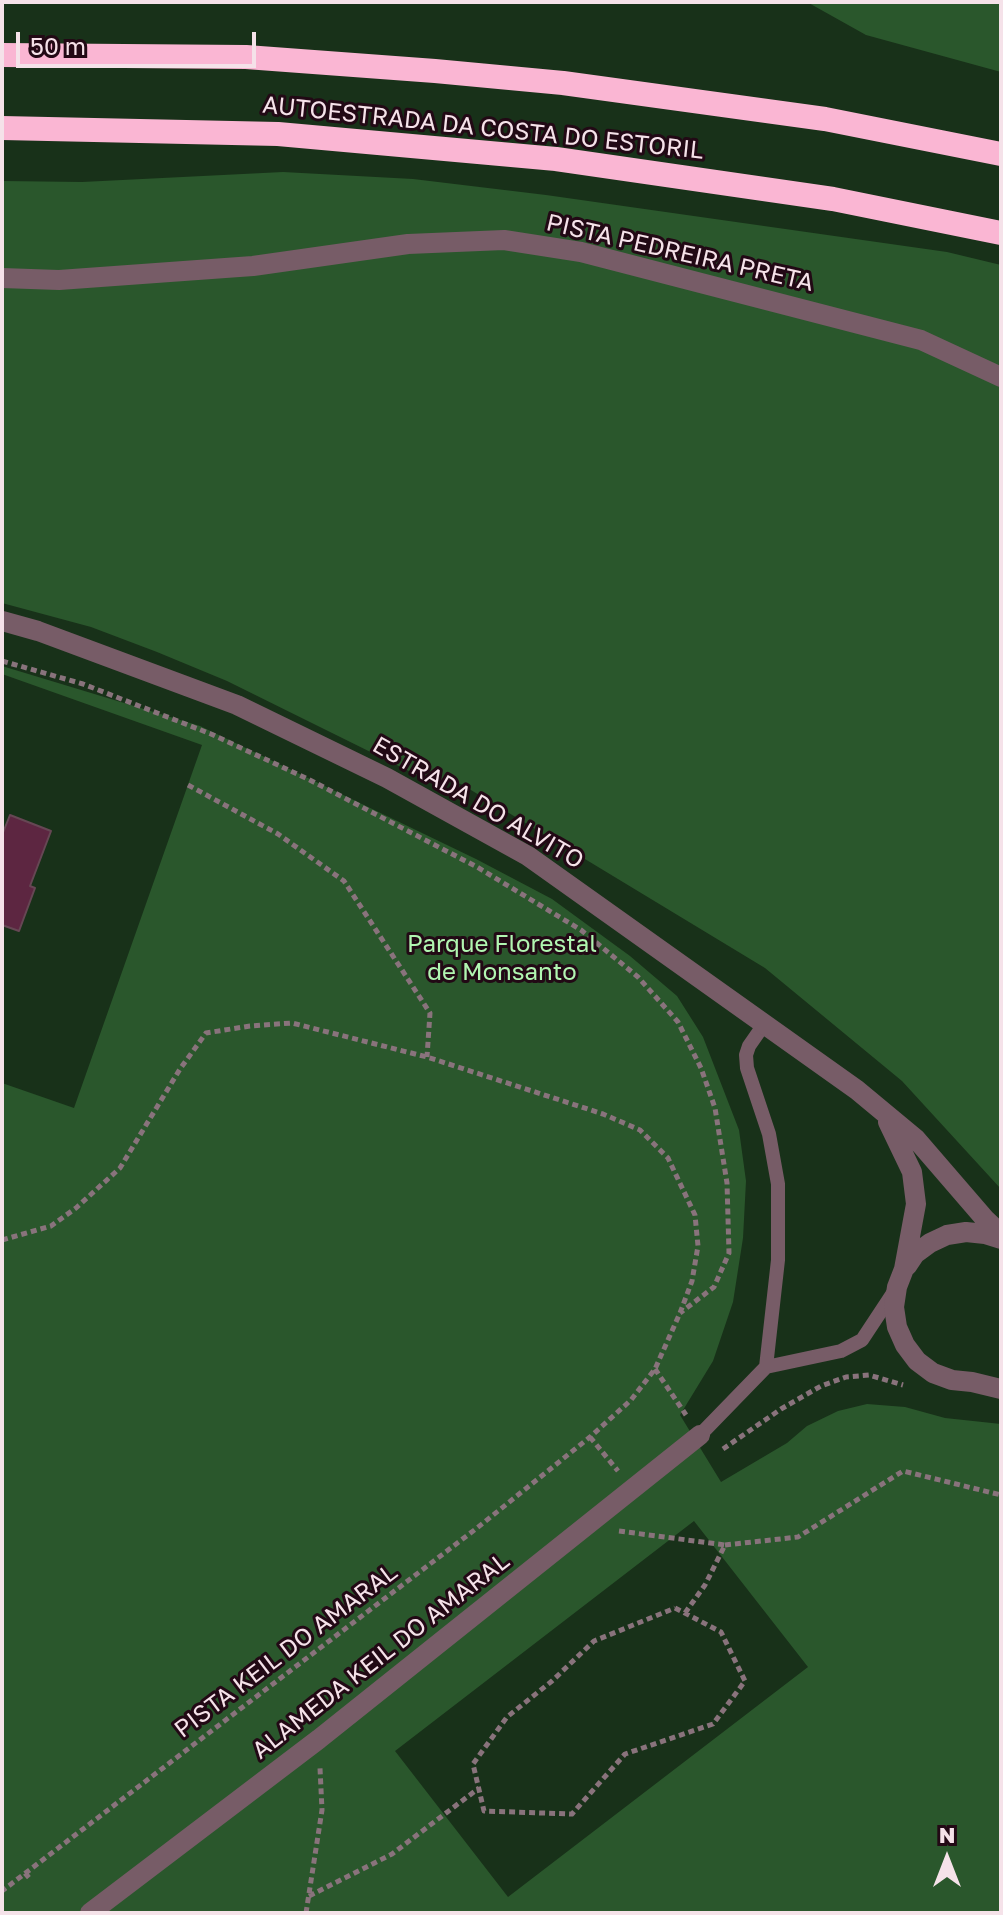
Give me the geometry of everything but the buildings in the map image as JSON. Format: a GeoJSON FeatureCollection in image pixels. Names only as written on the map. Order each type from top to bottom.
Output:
{"type":"FeatureCollection","features":[{"type":"Feature","properties":{"kind":"highway","name":"AUTOESTRADA DA COSTA DO ESTORIL"},"geometry":{"type":"LineString","coordinates":[[2,55],[246,57],[328,61],[563,83],[825,119],[1001,154]]}},
{"type":"Feature","properties":{"kind":"highway","name":"AUTOESTRADA DA COSTA DO ESTORIL"},"geometry":{"type":"LineString","coordinates":[[2,128],[278,134],[556,159],[833,199],[1001,233]]}},
{"type":"Feature","properties":{"kind":"street","name":"PISTA PEDREIRA PRETA"},"geometry":{"type":"LineString","coordinates":[[2,278],[59,280],[238,267],[408,244],[504,240],[581,252],[921,340],[1001,377]]}},
{"type":"Feature","properties":{"kind":"street","name":"ESTRADA DO ALVITO"},"geometry":{"type":"LineString","coordinates":[[2,621],[52,636],[237,705],[387,778],[528,856],[827,1067],[916,1139],[1001,1236]]}},
{"type":"Feature","properties":{"kind":"street","name":"ESTRADA DO ALVITO"},"geometry":{"type":"LineString","coordinates":[[883,1112],[903,1150],[915,1187],[914,1222],[894,1307],[897,1327],[917,1361],[933,1373],[952,1380],[1001,1389]]}},
{"type":"Feature","properties":{"kind":"street","name":"ESTRADA DO ALVITO"},"geometry":{"type":"LineString","coordinates":[[901,1278],[915,1254],[947,1235],[966,1232],[1001,1236]]}},
{"type":"Feature","properties":{"kind":"street","name":"ESTRADA DO ALVITO"},"geometry":{"type":"LineString","coordinates":[[972,1382],[1001,1374]]}},
{"type":"Feature","properties":{"kind":"street","name":"ALAMEDA KEIL DO AMARAL"},"geometry":{"type":"LineString","coordinates":[[90,1913],[319,1739],[700,1435]]}},
{"type":"Feature","properties":{"kind":"lane"},"geometry":{"type":"LineString","coordinates":[[765,1023],[746,1055],[747,1068],[769,1134],[778,1184],[778,1260],[766,1367]]}},
{"type":"Feature","properties":{"kind":"lane"},"geometry":{"type":"LineString","coordinates":[[700,1435],[766,1367],[841,1351],[862,1340],[901,1278]]}},
{"type":"Feature","properties":{"kind":"path"},"geometry":{"type":"LineString","coordinates":[[2,661],[83,684],[211,734],[308,779],[477,867],[581,930],[638,977],[678,1022],[701,1068],[715,1108],[727,1183],[729,1253],[714,1287],[680,1313]]}},
{"type":"Feature","properties":{"kind":"path"},"geometry":{"type":"LineString","coordinates":[[188,785],[278,834],[344,881],[430,1013],[427,1057]]}},
{"type":"Feature","properties":{"kind":"path","name":"PISTA KEIL DO AMARAL"},"geometry":{"type":"LineString","coordinates":[[2,1240],[51,1226],[120,1168],[180,1069],[206,1033],[292,1023],[427,1057],[603,1114],[640,1130],[668,1158],[695,1215],[698,1246],[692,1281],[680,1313],[655,1369],[631,1400],[465,1538],[2,1891]]}},
{"type":"Feature","properties":{"kind":"path"},"geometry":{"type":"LineString","coordinates":[[713,1456],[781,1409],[821,1386],[846,1377],[869,1375],[912,1388]]}},
{"type":"Feature","properties":{"kind":"path"},"geometry":{"type":"LineString","coordinates":[[590,1437],[633,1489]]}},
{"type":"Feature","properties":{"kind":"path"},"geometry":{"type":"LineString","coordinates":[[586,1527],[725,1545],[798,1537],[903,1471],[1001,1495]]}},
{"type":"Feature","properties":{"kind":"path"},"geometry":{"type":"LineString","coordinates":[[685,1613],[705,1585],[725,1545]]}},
{"type":"Feature","properties":{"kind":"path"},"geometry":{"type":"LineString","coordinates":[[675,1608],[685,1613],[721,1632],[745,1681],[713,1724],[625,1754],[572,1814],[484,1811],[473,1764],[507,1717],[552,1681],[594,1641],[675,1608]]}},
{"type":"Feature","properties":{"kind":"path"},"geometry":{"type":"LineString","coordinates":[[306,1913],[322,1810],[319,1739]]}},
{"type":"Feature","properties":{"kind":"path"},"geometry":{"type":"LineString","coordinates":[[309,1896],[392,1854],[479,1788]]}},
{"type":"Feature","properties":{"kind":"path"},"geometry":{"type":"LineString","coordinates":[[25,1873],[31,1880]]}},
{"type":"Feature","properties":{"kind":"green space","name":"Parque Florestal de Monsanto"},"geometry":{"type":"Polygon","coordinates":[[[2,2],[1001,2],[1001,1913],[2,1913],[2,2]]]}},
{"type":"Feature","properties":{"kind":"green space"},"geometry":{"type":"Polygon","coordinates":[[[807,2],[1001,2],[1001,72],[866,35],[807,2]]]}},
{"type":"Feature","properties":{"kind":"green space"},"geometry":{"type":"Polygon","coordinates":[[[283,172],[413,179],[546,195],[947,252],[1001,265],[1001,1189],[902,1081],[765,968],[461,784],[421,777],[227,681],[157,652],[91,627],[2,603],[2,181],[82,182],[283,172]]]}},
{"type":"Feature","properties":{"kind":"green space"},"geometry":{"type":"Polygon","coordinates":[[[2,666],[200,726],[552,899],[630,956],[677,996],[703,1037],[739,1130],[746,1181],[743,1238],[733,1302],[713,1361],[680,1415],[721,1482],[787,1443],[807,1426],[838,1411],[867,1404],[905,1407],[945,1418],[1001,1424],[1001,1913],[2,1913],[2,1083],[74,1108],[202,745],[2,674],[2,666]],[[694,1521],[395,1751],[508,1897],[808,1667],[694,1521]]]}}]}
